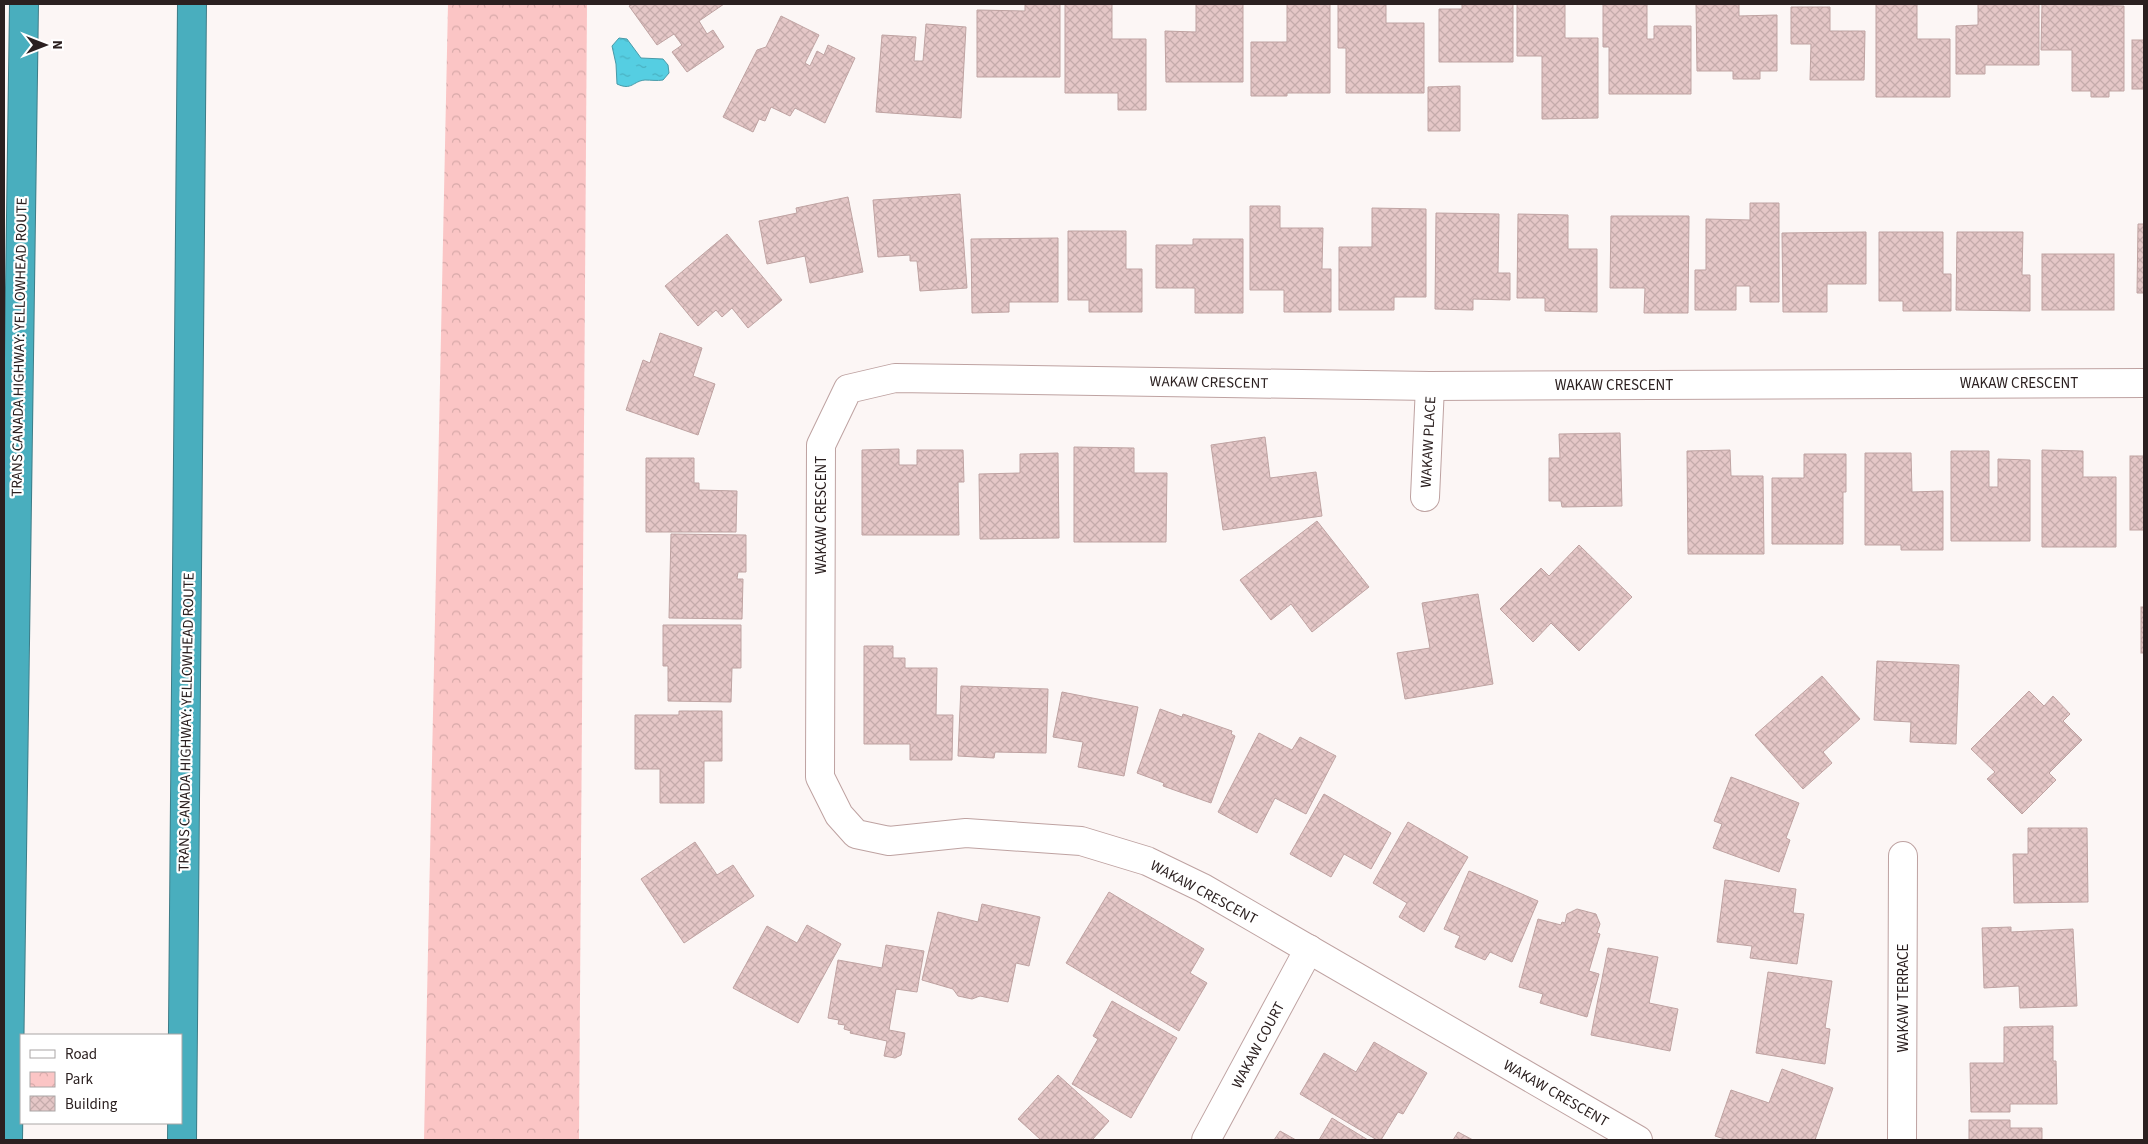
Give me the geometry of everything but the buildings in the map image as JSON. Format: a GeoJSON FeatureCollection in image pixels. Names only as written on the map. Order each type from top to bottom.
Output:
{"type":"FeatureCollection","features":[{"type":"Feature","properties":{"kind":"highway","name":"TRANS CANADA HIGHWAY: YELLOWHEAD ROUTE"},"geometry":{"type":"LineString","coordinates":[[8,1140],[24,4]]}},
{"type":"Feature","properties":{"kind":"highway","name":"TRANS CANADA HIGHWAY: YELLOWHEAD ROUTE"},"geometry":{"type":"LineString","coordinates":[[182,1140],[192,4]]}},
{"type":"Feature","properties":{"kind":"street","name":"WAKAW CRESCENT"},"geometry":{"type":"LineString","coordinates":[[1638,1140],[1203,888],[1147,861],[1081,841],[966,833],[889,841],[856,834],[839,815],[820,777],[821,445],[848,389],[895,378],[1430,386],[2144,383]]}},
{"type":"Feature","properties":{"kind":"street","name":"WAKAW PLACE"},"geometry":{"type":"LineString","coordinates":[[1426,497],[1430,386]]}},
{"type":"Feature","properties":{"kind":"street","name":"WAKAW TERRACE"},"geometry":{"type":"LineString","coordinates":[[1902,1140],[1903,856]]}},
{"type":"Feature","properties":{"kind":"street","name":"WAKAW COURT"},"geometry":{"type":"LineString","coordinates":[[1206,1140],[1310,950]]}},
{"type":"Feature","properties":{"kind":"green space"},"geometry":{"type":"Polygon","coordinates":[[[448,4],[587,4],[579,1140],[424,1140],[448,4]]]}},
{"type":"Feature","properties":{"kind":"water"},"geometry":{"type":"Polygon","coordinates":[[[619,38],[627,39],[641,58],[663,59],[668,65],[669,73],[663,80],[645,80],[629,86],[617,84],[616,64],[612,46],[619,38]]]}}]}
